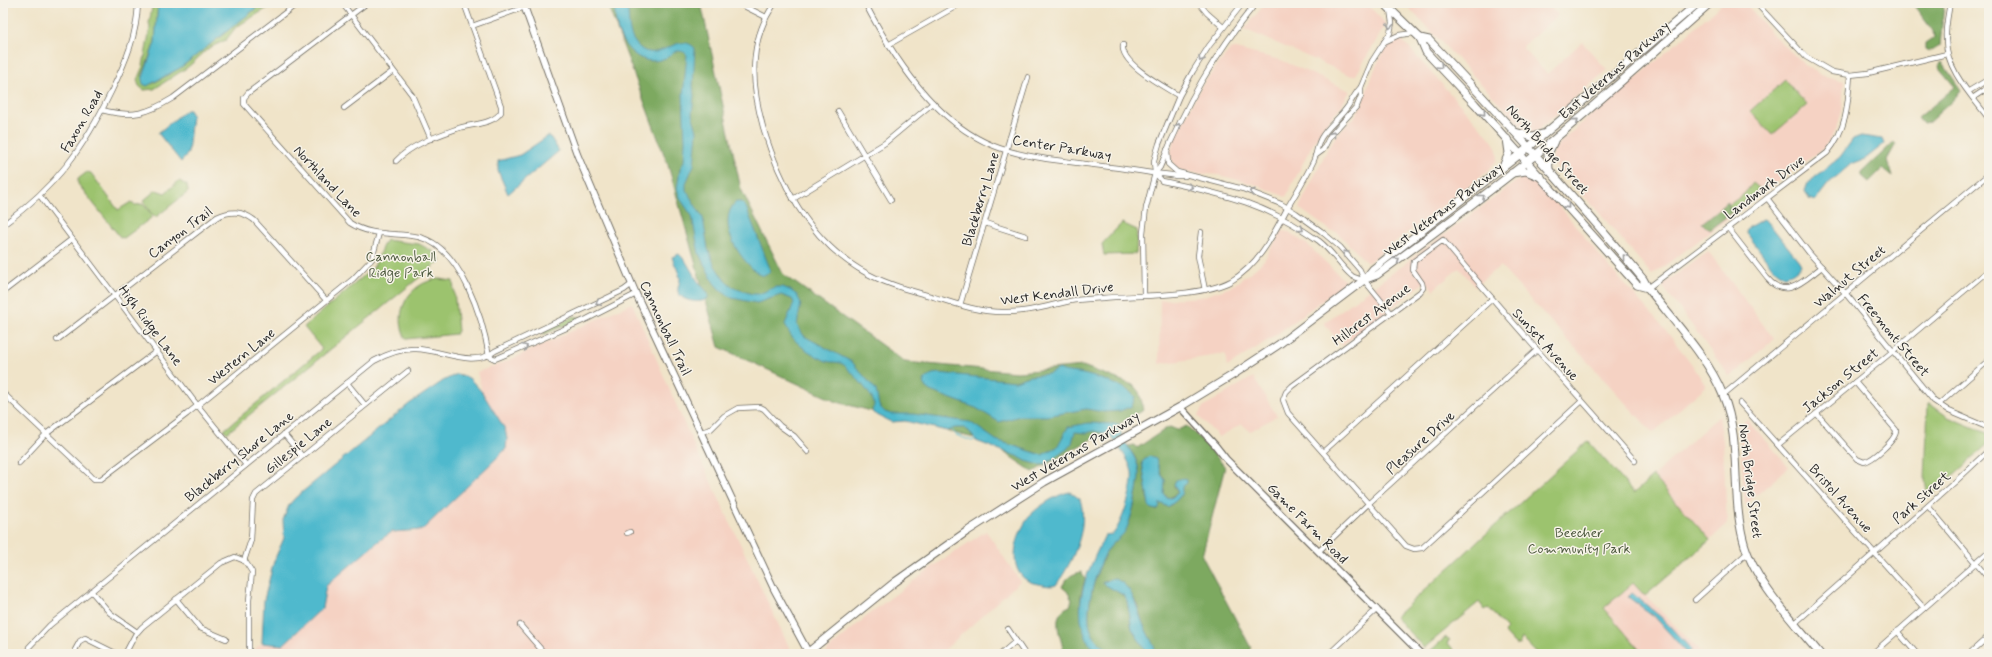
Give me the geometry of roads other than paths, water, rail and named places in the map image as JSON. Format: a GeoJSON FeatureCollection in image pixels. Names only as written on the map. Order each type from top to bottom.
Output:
{"type":"FeatureCollection","features":[{"type":"Feature","properties":{"kind":"main road","name":"North Bridge Street"},"geometry":{"type":"LineString","coordinates":[[1384,3],[1417,35],[1426,52],[1528,161],[1637,284],[1648,288]]}},
{"type":"Feature","properties":{"kind":"main road","name":"East Veterans Parkway"},"geometry":{"type":"LineString","coordinates":[[1529,147],[1698,3]]}},
{"type":"Feature","properties":{"kind":"main road","name":"East Veterans Parkway"},"geometry":{"type":"LineString","coordinates":[[1535,155],[1710,3]]}},
{"type":"Feature","properties":{"kind":"main road","name":"Cannonball Trail"},"geometry":{"type":"LineString","coordinates":[[524,5],[578,154],[636,294],[774,589],[808,654]]}},
{"type":"Feature","properties":{"kind":"main road","name":"North Bridge Street"},"geometry":{"type":"LineString","coordinates":[[1417,35],[1429,40],[1529,147],[1598,225],[1643,280],[1701,358],[1723,395],[1733,432],[1740,520],[1747,552],[1763,582],[1794,624],[1820,654]]}},
{"type":"Feature","properties":{"kind":"main road"},"geometry":{"type":"LineString","coordinates":[[1515,132],[1532,137],[1548,132]]}},
{"type":"Feature","properties":{"kind":"main road"},"geometry":{"type":"LineString","coordinates":[[1503,168],[1509,153],[1507,138]]}},
{"type":"Feature","properties":{"kind":"main road"},"geometry":{"type":"LineString","coordinates":[[1549,170],[1548,154],[1556,138]]}},
{"type":"Feature","properties":{"kind":"main road","name":"West Veterans Parkway"},"geometry":{"type":"LineString","coordinates":[[1364,280],[1373,269],[1529,147]]}},
{"type":"Feature","properties":{"kind":"main road","name":"West Veterans Parkway"},"geometry":{"type":"LineString","coordinates":[[808,654],[864,605],[942,548],[1013,501],[1180,407],[1277,346],[1364,280],[1383,270],[1464,212],[1535,155]]}},
{"type":"Feature","properties":{"kind":"main road"},"geometry":{"type":"LineString","coordinates":[[1512,173],[1526,172],[1541,177]]}},
{"type":"Feature","properties":{"kind":"street","name":"Faxon Road"},"geometry":{"type":"LineString","coordinates":[[3,226],[40,196],[67,167],[88,137],[132,45],[137,23],[138,3]]}},
{"type":"Feature","properties":{"kind":"street"},"geometry":{"type":"LineString","coordinates":[[102,110],[121,115],[138,114],[156,108],[173,98],[298,3]]}},
{"type":"Feature","properties":{"kind":"street"},"geometry":{"type":"LineString","coordinates":[[342,3],[417,105],[431,139]]}},
{"type":"Feature","properties":{"kind":"street"},"geometry":{"type":"LineString","coordinates":[[351,15],[367,3]]}},
{"type":"Feature","properties":{"kind":"street"},"geometry":{"type":"LineString","coordinates":[[396,161],[405,151],[431,139],[460,128],[494,119],[499,115],[502,109],[464,3]]}},
{"type":"Feature","properties":{"kind":"street"},"geometry":{"type":"LineString","coordinates":[[738,3],[766,17]]}},
{"type":"Feature","properties":{"kind":"street","name":"West Kendall Drive"},"geometry":{"type":"LineString","coordinates":[[775,3],[766,17],[760,33],[754,58],[754,89],[761,120],[772,156],[793,199],[802,214],[820,237],[853,265],[883,281],[984,311],[1021,312],[1073,301],[1205,290],[1231,281],[1249,267],[1263,250],[1283,217],[1315,156],[1323,150],[1330,136],[1357,106],[1361,96],[1361,87],[1374,57],[1384,42],[1391,27],[1390,9]]}},
{"type":"Feature","properties":{"kind":"street","name":"Center Parkway"},"geometry":{"type":"LineString","coordinates":[[865,3],[888,45],[918,87],[933,103],[962,127],[979,138],[994,146],[1006,150],[1049,159],[1118,166],[1155,173],[1185,176],[1243,190],[1288,208],[1330,238],[1360,270],[1364,280],[1391,313]]}},
{"type":"Feature","properties":{"kind":"street"},"geometry":{"type":"LineString","coordinates":[[1199,3],[1207,13],[1223,27]]}},
{"type":"Feature","properties":{"kind":"street"},"geometry":{"type":"LineString","coordinates":[[1144,295],[1143,233],[1146,208],[1155,173],[1154,161],[1159,144],[1180,96],[1209,46],[1243,3]]}},
{"type":"Feature","properties":{"kind":"street"},"geometry":{"type":"LineString","coordinates":[[1155,173],[1160,166],[1189,102],[1213,60],[1256,3]]}},
{"type":"Feature","properties":{"kind":"street"},"geometry":{"type":"LineString","coordinates":[[1756,3],[1782,33],[1810,60],[1832,72],[1850,75],[1868,73],[1948,54]]}},
{"type":"Feature","properties":{"kind":"street"},"geometry":{"type":"LineString","coordinates":[[1950,3],[1946,40],[1948,54],[1954,70],[1989,118]]}},
{"type":"Feature","properties":{"kind":"street"},"geometry":{"type":"LineString","coordinates":[[472,26],[524,5]]}},
{"type":"Feature","properties":{"kind":"street"},"geometry":{"type":"LineString","coordinates":[[888,45],[955,7]]}},
{"type":"Feature","properties":{"kind":"street","name":"Northland Lane"},"geometry":{"type":"LineString","coordinates":[[351,15],[248,93],[244,101],[246,109],[349,221],[364,230],[417,237],[431,241],[439,248],[457,269],[468,285],[483,323],[489,356]]}},
{"type":"Feature","properties":{"kind":"street"},"geometry":{"type":"LineString","coordinates":[[1384,42],[1400,35],[1417,35]]}},
{"type":"Feature","properties":{"kind":"street"},"geometry":{"type":"LineString","coordinates":[[1124,45],[1123,49],[1126,57],[1137,68],[1180,96]]}},
{"type":"Feature","properties":{"kind":"street"},"geometry":{"type":"LineString","coordinates":[[344,108],[393,71]]}},
{"type":"Feature","properties":{"kind":"street","name":"Landmark Drive"},"geometry":{"type":"LineString","coordinates":[[1648,288],[1827,153],[1836,140],[1846,119],[1850,75]]}},
{"type":"Feature","properties":{"kind":"street","name":"Blackberry Lane"},"geometry":{"type":"LineString","coordinates":[[960,305],[1028,77]]}},
{"type":"Feature","properties":{"kind":"street"},"geometry":{"type":"LineString","coordinates":[[1969,91],[1989,79]]}},
{"type":"Feature","properties":{"kind":"street"},"geometry":{"type":"LineString","coordinates":[[1974,96],[1989,87]]}},
{"type":"Feature","properties":{"kind":"street"},"geometry":{"type":"LineString","coordinates":[[793,199],[865,157],[896,136],[933,103]]}},
{"type":"Feature","properties":{"kind":"street"},"geometry":{"type":"LineString","coordinates":[[838,111],[891,200]]}},
{"type":"Feature","properties":{"kind":"street","name":"Center Parkway"},"geometry":{"type":"LineString","coordinates":[[1167,150],[1168,164],[1177,172],[1185,176]]}},
{"type":"Feature","properties":{"kind":"street","name":"Center Parkway"},"geometry":{"type":"LineString","coordinates":[[1155,173],[1162,181],[1242,200],[1283,217],[1320,242],[1333,253],[1353,277],[1364,280]]}},
{"type":"Feature","properties":{"kind":"street","name":"Walnut Street"},"geometry":{"type":"LineString","coordinates":[[1723,395],[1989,174]]}},
{"type":"Feature","properties":{"kind":"street","name":"High Ridge Lane"},"geometry":{"type":"LineString","coordinates":[[40,196],[198,405],[246,465]]}},
{"type":"Feature","properties":{"kind":"street","name":"Freemont Street"},"geometry":{"type":"LineString","coordinates":[[1767,198],[1822,267],[1939,404],[1949,411],[1989,428]]}},
{"type":"Feature","properties":{"kind":"street","name":"Canyon Trail"},"geometry":{"type":"LineString","coordinates":[[57,340],[217,217],[230,212],[240,213],[254,220],[326,300]]}},
{"type":"Feature","properties":{"kind":"street"},"geometry":{"type":"LineString","coordinates":[[985,223],[1026,236]]}},
{"type":"Feature","properties":{"kind":"street"},"geometry":{"type":"LineString","coordinates":[[1728,228],[1769,282],[1781,289],[1798,285],[1822,267]]}},
{"type":"Feature","properties":{"kind":"street"},"geometry":{"type":"LineString","coordinates":[[1201,232],[1198,256],[1205,290]]}},
{"type":"Feature","properties":{"kind":"street","name":"Western Lane"},"geometry":{"type":"LineString","coordinates":[[46,434],[91,476],[98,480],[104,478],[198,405],[368,265],[375,252],[379,233]]}},
{"type":"Feature","properties":{"kind":"street"},"geometry":{"type":"LineString","coordinates":[[3,292],[72,239]]}},
{"type":"Feature","properties":{"kind":"street","name":"Sunset Avenue"},"geometry":{"type":"LineString","coordinates":[[1443,240],[1492,299],[1635,462]]}},
{"type":"Feature","properties":{"kind":"street","name":"Hillcrest Avenue"},"geometry":{"type":"LineString","coordinates":[[1323,452],[1288,413],[1283,400],[1286,392],[1423,288],[1422,283],[1413,270],[1414,261],[1443,240]]}},
{"type":"Feature","properties":{"kind":"street","name":"Jackson Street"},"geometry":{"type":"LineString","coordinates":[[1779,444],[1989,270]]}},
{"type":"Feature","properties":{"kind":"street","name":"Blackberry Shore Lane"},"geometry":{"type":"LineString","coordinates":[[489,356],[495,351],[624,290],[632,284]]}},
{"type":"Feature","properties":{"kind":"street","name":"Blackberry Shore Lane"},"geometry":{"type":"LineString","coordinates":[[29,647],[40,634],[374,361],[388,354],[402,350],[416,349],[469,358],[489,356],[495,359],[587,320],[636,294]]}},
{"type":"Feature","properties":{"kind":"street"},"geometry":{"type":"LineString","coordinates":[[1492,299],[1323,452],[1368,504],[1406,546],[1414,549],[1422,548],[1582,402]]}},
{"type":"Feature","properties":{"kind":"street"},"geometry":{"type":"LineString","coordinates":[[583,310],[587,320]]}},
{"type":"Feature","properties":{"kind":"street","name":"Pleasure Drive"},"geometry":{"type":"LineString","coordinates":[[1319,551],[1368,504],[1537,350]]}},
{"type":"Feature","properties":{"kind":"street"},"geometry":{"type":"LineString","coordinates":[[19,463],[46,434],[157,351]]}},
{"type":"Feature","properties":{"kind":"street"},"geometry":{"type":"LineString","coordinates":[[1939,404],[1989,360]]}},
{"type":"Feature","properties":{"kind":"street","name":"Gillespie Lane"},"geometry":{"type":"LineString","coordinates":[[244,561],[250,547],[253,500],[256,494],[408,371]]}},
{"type":"Feature","properties":{"kind":"street"},"geometry":{"type":"LineString","coordinates":[[1816,414],[1857,459],[1864,462],[1871,460],[1895,437],[1896,430],[1855,382]]}},
{"type":"Feature","properties":{"kind":"street"},"geometry":{"type":"LineString","coordinates":[[346,383],[365,405]]}},
{"type":"Feature","properties":{"kind":"street"},"geometry":{"type":"LineString","coordinates":[[3,393],[46,434]]}},
{"type":"Feature","properties":{"kind":"street","name":"Bristol Avenue"},"geometry":{"type":"LineString","coordinates":[[1740,404],[1779,444],[1924,608]]}},
{"type":"Feature","properties":{"kind":"street"},"geometry":{"type":"LineString","coordinates":[[701,432],[711,429],[724,416],[738,408],[760,407],[764,409],[780,426],[794,436],[808,452]]}},
{"type":"Feature","properties":{"kind":"street","name":"Game Farm Road"},"geometry":{"type":"LineString","coordinates":[[1180,407],[1215,445],[1226,460],[1421,654]]}},
{"type":"Feature","properties":{"kind":"street"},"geometry":{"type":"LineString","coordinates":[[284,434],[302,456]]}},
{"type":"Feature","properties":{"kind":"street","name":"Park Street"},"geometry":{"type":"LineString","coordinates":[[1794,624],[1989,450]]}},
{"type":"Feature","properties":{"kind":"street"},"geometry":{"type":"LineString","coordinates":[[1928,506],[1989,579]]}},
{"type":"Feature","properties":{"kind":"street"},"geometry":{"type":"LineString","coordinates":[[1872,654],[1989,551]]}},
{"type":"Feature","properties":{"kind":"street"},"geometry":{"type":"LineString","coordinates":[[1694,600],[1747,552]]}},
{"type":"Feature","properties":{"kind":"street"},"geometry":{"type":"LineString","coordinates":[[125,654],[137,632],[223,561],[234,557],[244,561],[252,572],[249,600],[249,654]]}},
{"type":"Feature","properties":{"kind":"street"},"geometry":{"type":"LineString","coordinates":[[92,591],[110,613],[137,632]]}},
{"type":"Feature","properties":{"kind":"street"},"geometry":{"type":"LineString","coordinates":[[176,599],[200,628],[226,639]]}},
{"type":"Feature","properties":{"kind":"street"},"geometry":{"type":"LineString","coordinates":[[1329,654],[1377,609]]}},
{"type":"Feature","properties":{"kind":"street"},"geometry":{"type":"LineString","coordinates":[[520,625],[544,653]]}},
{"type":"Feature","properties":{"kind":"street"},"geometry":{"type":"LineString","coordinates":[[1008,629],[1025,654]]}},
{"type":"Feature","properties":{"kind":"street"},"geometry":{"type":"LineString","coordinates":[[1897,631],[1917,654]]}},
{"type":"Feature","properties":{"kind":"street"},"geometry":{"type":"LineString","coordinates":[[1969,654],[1989,636]]}},
{"type":"Feature","properties":{"kind":"street"},"geometry":{"type":"LineString","coordinates":[[78,654],[75,650],[76,645],[85,638],[117,654]]}},
{"type":"Feature","properties":{"kind":"street"},"geometry":{"type":"LineString","coordinates":[[1001,654],[1016,641]]}},
{"type":"Feature","properties":{"kind":"water"},"geometry":{"type":"Polygon","coordinates":[[[158,3],[263,3],[180,68],[147,86],[143,84],[142,80],[155,42],[158,3]]]}},
{"type":"Feature","properties":{"kind":"water"},"geometry":{"type":"Polygon","coordinates":[[[614,3],[625,3],[627,6],[629,28],[633,40],[639,47],[646,51],[653,52],[682,43],[688,44],[695,48],[692,114],[697,131],[694,165],[686,183],[686,190],[703,218],[708,249],[715,266],[723,278],[734,288],[752,294],[759,294],[775,287],[783,287],[797,295],[801,303],[797,325],[804,336],[852,362],[876,390],[879,406],[885,412],[891,414],[913,414],[970,422],[996,440],[1042,455],[1057,447],[1068,427],[1088,423],[1119,424],[1123,438],[1134,456],[1139,470],[1136,496],[1127,528],[1109,548],[1100,566],[1092,589],[1089,614],[1089,624],[1092,633],[1112,654],[1095,653],[1086,638],[1080,608],[1082,594],[1091,565],[1105,535],[1113,534],[1120,522],[1127,504],[1131,486],[1132,472],[1126,457],[1110,434],[1093,431],[1087,433],[1075,432],[1072,443],[1067,449],[1045,464],[1040,465],[976,441],[969,431],[964,428],[955,428],[947,431],[905,421],[891,422],[873,413],[872,410],[874,404],[870,395],[857,378],[844,365],[818,357],[806,350],[791,336],[785,324],[794,303],[792,299],[781,295],[757,303],[732,298],[721,291],[714,283],[699,254],[692,216],[681,200],[677,189],[680,169],[684,161],[685,141],[683,95],[687,55],[676,51],[665,58],[655,61],[640,58],[634,54],[628,49],[617,28],[614,3]]]}},
{"type":"Feature","properties":{"kind":"water"},"geometry":{"type":"Polygon","coordinates":[[[186,110],[189,110],[192,115],[188,153],[181,162],[158,133],[186,110]]]}},
{"type":"Feature","properties":{"kind":"water"},"geometry":{"type":"Polygon","coordinates":[[[548,136],[551,138],[559,151],[508,194],[498,171],[498,161],[520,155],[548,136]]]}},
{"type":"Feature","properties":{"kind":"water"},"geometry":{"type":"Polygon","coordinates":[[[1861,136],[1882,139],[1884,144],[1865,159],[1851,164],[1829,183],[1815,201],[1809,199],[1805,191],[1808,183],[1840,157],[1853,139],[1861,136]]]}},
{"type":"Feature","properties":{"kind":"water"},"geometry":{"type":"Polygon","coordinates":[[[736,202],[741,202],[746,207],[769,266],[770,272],[762,276],[746,262],[739,253],[729,231],[728,221],[730,211],[736,202]]]}},
{"type":"Feature","properties":{"kind":"water"},"geometry":{"type":"Polygon","coordinates":[[[1763,219],[1767,221],[1799,261],[1801,265],[1791,274],[1784,276],[1772,267],[1746,232],[1749,227],[1763,219]]]}},
{"type":"Feature","properties":{"kind":"water"},"geometry":{"type":"Polygon","coordinates":[[[679,254],[685,260],[697,280],[708,293],[708,298],[705,300],[693,301],[681,297],[679,294],[678,288],[680,278],[672,257],[679,254]]]}},
{"type":"Feature","properties":{"kind":"water"},"geometry":{"type":"Polygon","coordinates":[[[1059,369],[1096,377],[1126,389],[1135,397],[1132,406],[1120,411],[1104,412],[1086,409],[1047,416],[1020,416],[999,422],[976,408],[930,391],[925,387],[924,380],[932,374],[939,373],[1015,381],[1030,376],[1048,374],[1059,369]]]}},
{"type":"Feature","properties":{"kind":"water"},"geometry":{"type":"Polygon","coordinates":[[[457,374],[469,378],[482,392],[505,429],[507,439],[506,449],[422,530],[392,532],[380,540],[326,586],[322,608],[283,645],[262,643],[264,600],[274,561],[284,538],[283,520],[289,505],[295,498],[409,404],[443,381],[457,374]]]}},
{"type":"Feature","properties":{"kind":"water"},"geometry":{"type":"Polygon","coordinates":[[[1149,456],[1156,459],[1161,474],[1165,480],[1164,494],[1166,497],[1171,498],[1178,493],[1174,484],[1176,480],[1183,478],[1187,480],[1187,483],[1182,487],[1180,497],[1178,499],[1168,507],[1160,503],[1157,510],[1152,509],[1149,506],[1142,462],[1149,456]]]}},
{"type":"Feature","properties":{"kind":"water"},"geometry":{"type":"Polygon","coordinates":[[[1070,492],[1080,499],[1082,521],[1078,544],[1068,566],[1056,585],[1052,586],[1038,584],[1027,580],[1020,574],[1016,566],[1016,545],[1019,535],[1032,513],[1054,498],[1070,492]]]}},
{"type":"Feature","properties":{"kind":"water"},"geometry":{"type":"Polygon","coordinates":[[[1113,578],[1120,581],[1130,592],[1157,654],[1148,654],[1132,629],[1127,601],[1123,595],[1102,583],[1113,578]]]}},
{"type":"Feature","properties":{"kind":"water"},"geometry":{"type":"Polygon","coordinates":[[[1632,593],[1662,618],[1692,650],[1687,653],[1654,616],[1628,597],[1632,593]]]}},
{"type":"Feature","properties":{"kind":"waterway"},"geometry":{"type":"LineString","coordinates":[[952,430],[956,435],[972,441],[976,439]]}},
{"type":"Feature","properties":{"kind":"park label","name":"Cannonball Ridge Park"},"geometry":{"type":"Point","coordinates":[401,264]}},
{"type":"Feature","properties":{"kind":"park label","name":"Beecher Community Park"},"geometry":{"type":"Point","coordinates":[1579,540]}}]}
